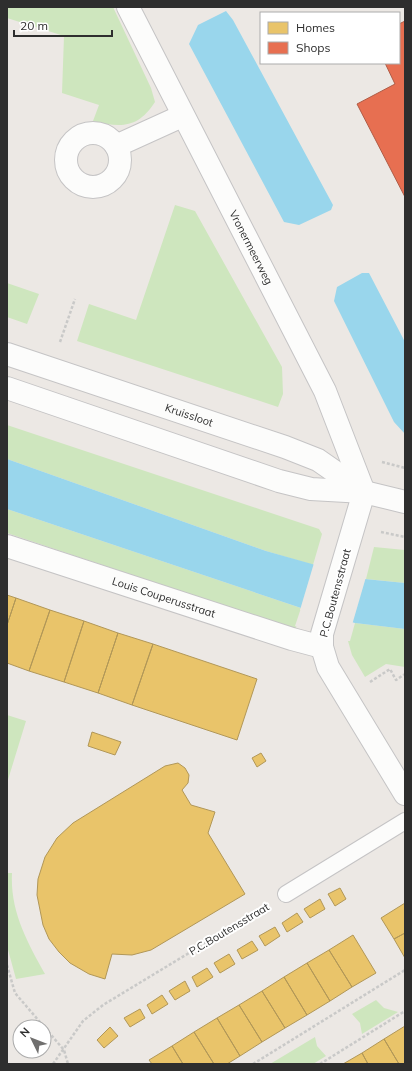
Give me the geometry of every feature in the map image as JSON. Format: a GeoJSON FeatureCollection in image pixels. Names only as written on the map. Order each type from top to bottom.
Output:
{"type":"FeatureCollection","features":[{"type":"Feature","properties":{"kind":"street","name":"Vronermeerweg"},"geometry":{"type":"LineString","coordinates":[[128,7],[182,116],[325,392],[364,492]]}},
{"type":"Feature","properties":{"kind":"street"},"geometry":{"type":"LineString","coordinates":[[116,146],[182,116]]}},
{"type":"Feature","properties":{"kind":"street","name":"Kruissloot"},"geometry":{"type":"LineString","coordinates":[[7,354],[285,447],[318,460],[364,492]]}},
{"type":"Feature","properties":{"kind":"street","name":"Kruissloot"},"geometry":{"type":"LineString","coordinates":[[7,388],[280,481],[311,489],[364,492],[405,502]]}},
{"type":"Feature","properties":{"kind":"street","name":"P.C.Boutensstraat"},"geometry":{"type":"LineString","coordinates":[[364,492],[322,634],[322,648],[328,667],[405,794]]}},
{"type":"Feature","properties":{"kind":"street","name":"Louis Couperusstraat"},"geometry":{"type":"LineString","coordinates":[[7,546],[292,640],[322,648]]}},
{"type":"Feature","properties":{"kind":"lane"},"geometry":{"type":"LineString","coordinates":[[286,894],[405,821]]}},
{"type":"Feature","properties":{"kind":"path"},"geometry":{"type":"LineString","coordinates":[[59,344],[75,299]]}},
{"type":"Feature","properties":{"kind":"path"},"geometry":{"type":"LineString","coordinates":[[346,697],[390,669],[396,680],[405,674]]}},
{"type":"Feature","properties":{"kind":"path","name":"P.C.Boutensstraat"},"geometry":{"type":"LineString","coordinates":[[64,1050],[84,1021],[103,1005],[286,894]]}},
{"type":"Feature","properties":{"kind":"path"},"geometry":{"type":"LineString","coordinates":[[7,965],[15,993],[64,1050],[68,1064]]}},
{"type":"Feature","properties":{"kind":"path"},"geometry":{"type":"LineString","coordinates":[[253,1064],[405,970]]}},
{"type":"Feature","properties":{"kind":"path"},"geometry":{"type":"LineString","coordinates":[[320,1064],[405,1011]]}},
{"type":"Feature","properties":{"kind":"path"},"geometry":{"type":"LineString","coordinates":[[53,1064],[64,1050]]}},
{"type":"Feature","properties":{"kind":"green space"},"geometry":{"type":"Polygon","coordinates":[[[7,7],[113,7],[151,88],[155,102],[149,111],[136,121],[128,124],[113,125],[93,121],[99,105],[62,93],[64,36],[7,18],[7,7]]]}},
{"type":"Feature","properties":{"kind":"green space"},"geometry":{"type":"Polygon","coordinates":[[[175,205],[195,211],[282,367],[283,394],[278,407],[77,341],[89,304],[136,320],[175,205]]]}},
{"type":"Feature","properties":{"kind":"green space"},"geometry":{"type":"Polygon","coordinates":[[[7,283],[39,294],[27,324],[7,317],[7,283]]]}},
{"type":"Feature","properties":{"kind":"green space"},"geometry":{"type":"Polygon","coordinates":[[[7,425],[319,529],[322,534],[313,565],[266,551],[7,459],[7,425]]]}},
{"type":"Feature","properties":{"kind":"green space"},"geometry":{"type":"Polygon","coordinates":[[[7,509],[301,608],[295,626],[297,627],[293,629],[7,533],[7,509]]]}},
{"type":"Feature","properties":{"kind":"green space"},"geometry":{"type":"Polygon","coordinates":[[[374,547],[405,550],[405,583],[366,579],[374,547]]]}},
{"type":"Feature","properties":{"kind":"green space"},"geometry":{"type":"Polygon","coordinates":[[[355,623],[405,629],[405,667],[386,664],[365,677],[352,655],[348,641],[350,641],[355,623]]]}},
{"type":"Feature","properties":{"kind":"green space"},"geometry":{"type":"Polygon","coordinates":[[[7,715],[26,721],[7,783],[7,715]]]}},
{"type":"Feature","properties":{"kind":"green space"},"geometry":{"type":"Polygon","coordinates":[[[7,873],[12,873],[14,900],[21,926],[45,974],[16,979],[7,946],[7,873]]]}},
{"type":"Feature","properties":{"kind":"green space"},"geometry":{"type":"Polygon","coordinates":[[[376,1000],[384,1008],[398,1012],[362,1034],[360,1023],[352,1014],[376,1000]]]}},
{"type":"Feature","properties":{"kind":"green space"},"geometry":{"type":"Polygon","coordinates":[[[315,1037],[317,1046],[326,1056],[313,1064],[270,1064],[315,1037]]]}},
{"type":"Feature","properties":{"kind":"water"},"geometry":{"type":"Polygon","coordinates":[[[226,11],[233,20],[333,205],[331,210],[299,225],[284,222],[189,44],[198,25],[226,11]]]}},
{"type":"Feature","properties":{"kind":"water"},"geometry":{"type":"Polygon","coordinates":[[[362,273],[369,273],[405,342],[405,434],[394,422],[334,301],[337,287],[362,273]]]}},
{"type":"Feature","properties":{"kind":"water"},"geometry":{"type":"Polygon","coordinates":[[[7,459],[266,551],[365,579],[405,583],[405,629],[355,623],[301,608],[7,509],[7,459]]]}},
{"type":"Feature","properties":{"kind":"pier"},"geometry":{"type":"Polygon","coordinates":[[[314,563],[366,577],[352,625],[300,610],[314,563]]]}},
{"type":"Feature","properties":{"kind":"building: Homes"},"geometry":{"type":"Polygon","coordinates":[[[7,595],[16,598],[7,625],[7,595]]]}},
{"type":"Feature","properties":{"kind":"building: Homes"},"geometry":{"type":"Polygon","coordinates":[[[16,598],[50,610],[29,671],[7,663],[7,625],[16,598]]]}},
{"type":"Feature","properties":{"kind":"building: Homes"},"geometry":{"type":"Polygon","coordinates":[[[50,610],[84,621],[64,682],[29,671],[50,610]]]}},
{"type":"Feature","properties":{"kind":"building: Homes"},"geometry":{"type":"Polygon","coordinates":[[[84,621],[118,633],[98,693],[64,682],[84,621]]]}},
{"type":"Feature","properties":{"kind":"building: Homes"},"geometry":{"type":"Polygon","coordinates":[[[118,633],[153,644],[132,705],[98,693],[118,633]]]}},
{"type":"Feature","properties":{"kind":"building: Homes"},"geometry":{"type":"Polygon","coordinates":[[[153,644],[257,679],[237,740],[132,705],[153,644]]]}},
{"type":"Feature","properties":{"kind":"building: Homes"},"geometry":{"type":"Polygon","coordinates":[[[92,732],[121,742],[115,755],[88,746],[92,732]]]}},
{"type":"Feature","properties":{"kind":"building: Homes"},"geometry":{"type":"Polygon","coordinates":[[[261,753],[266,761],[257,767],[252,758],[261,753]]]}},
{"type":"Feature","properties":{"kind":"building: Homes"},"geometry":{"type":"Polygon","coordinates":[[[178,763],[185,768],[189,775],[188,783],[182,790],[191,805],[215,812],[208,833],[245,894],[151,950],[132,955],[112,954],[105,979],[89,974],[70,963],[59,952],[49,939],[43,925],[37,895],[38,879],[45,857],[57,838],[73,823],[165,766],[178,763]]]}},
{"type":"Feature","properties":{"kind":"building: Homes"},"geometry":{"type":"Polygon","coordinates":[[[340,888],[346,899],[335,906],[328,894],[340,888]]]}},
{"type":"Feature","properties":{"kind":"building: Homes"},"geometry":{"type":"Polygon","coordinates":[[[320,899],[325,909],[310,918],[304,909],[320,899]]]}},
{"type":"Feature","properties":{"kind":"building: Homes"},"geometry":{"type":"Polygon","coordinates":[[[405,903],[405,933],[394,939],[381,918],[405,903]]]}},
{"type":"Feature","properties":{"kind":"building: Homes"},"geometry":{"type":"Polygon","coordinates":[[[297,913],[303,922],[287,932],[282,923],[297,913]]]}},
{"type":"Feature","properties":{"kind":"building: Homes"},"geometry":{"type":"Polygon","coordinates":[[[275,927],[280,936],[265,946],[259,936],[275,927]]]}},
{"type":"Feature","properties":{"kind":"building: Homes"},"geometry":{"type":"Polygon","coordinates":[[[405,933],[405,958],[394,939],[405,933]]]}},
{"type":"Feature","properties":{"kind":"building: Homes"},"geometry":{"type":"Polygon","coordinates":[[[353,935],[376,973],[352,987],[329,950],[353,935]]]}},
{"type":"Feature","properties":{"kind":"building: Homes"},"geometry":{"type":"Polygon","coordinates":[[[252,941],[258,950],[242,959],[237,950],[252,941]]]}},
{"type":"Feature","properties":{"kind":"building: Homes"},"geometry":{"type":"Polygon","coordinates":[[[329,950],[352,987],[330,1001],[307,963],[329,950]]]}},
{"type":"Feature","properties":{"kind":"building: Homes"},"geometry":{"type":"Polygon","coordinates":[[[229,954],[235,964],[220,973],[214,963],[229,954]]]}},
{"type":"Feature","properties":{"kind":"building: Homes"},"geometry":{"type":"Polygon","coordinates":[[[307,963],[330,1001],[307,1015],[284,977],[307,963]]]}},
{"type":"Feature","properties":{"kind":"building: Homes"},"geometry":{"type":"Polygon","coordinates":[[[207,968],[213,977],[197,987],[192,977],[207,968]]]}},
{"type":"Feature","properties":{"kind":"building: Homes"},"geometry":{"type":"Polygon","coordinates":[[[284,977],[307,1015],[285,1028],[262,991],[284,977]]]}},
{"type":"Feature","properties":{"kind":"building: Homes"},"geometry":{"type":"Polygon","coordinates":[[[185,981],[190,991],[175,1000],[169,991],[185,981]]]}},
{"type":"Feature","properties":{"kind":"building: Homes"},"geometry":{"type":"Polygon","coordinates":[[[262,991],[285,1028],[262,1042],[239,1005],[262,991]]]}},
{"type":"Feature","properties":{"kind":"building: Homes"},"geometry":{"type":"Polygon","coordinates":[[[162,995],[168,1004],[152,1014],[147,1005],[162,995]]]}},
{"type":"Feature","properties":{"kind":"building: Homes"},"geometry":{"type":"Polygon","coordinates":[[[239,1005],[262,1042],[240,1056],[217,1018],[239,1005]]]}},
{"type":"Feature","properties":{"kind":"building: Homes"},"geometry":{"type":"Polygon","coordinates":[[[140,1009],[145,1018],[130,1027],[124,1018],[140,1009]]]}},
{"type":"Feature","properties":{"kind":"building: Homes"},"geometry":{"type":"Polygon","coordinates":[[[217,1018],[240,1056],[227,1064],[214,1064],[194,1032],[217,1018]]]}},
{"type":"Feature","properties":{"kind":"building: Homes"},"geometry":{"type":"Polygon","coordinates":[[[405,1026],[405,1064],[399,1064],[384,1039],[405,1026]]]}},
{"type":"Feature","properties":{"kind":"building: Homes"},"geometry":{"type":"Polygon","coordinates":[[[110,1027],[118,1036],[104,1048],[97,1040],[110,1027]]]}},
{"type":"Feature","properties":{"kind":"building: Homes"},"geometry":{"type":"Polygon","coordinates":[[[194,1032],[214,1064],[183,1064],[172,1046],[194,1032]]]}},
{"type":"Feature","properties":{"kind":"building: Homes"},"geometry":{"type":"Polygon","coordinates":[[[384,1039],[399,1064],[368,1064],[362,1053],[384,1039]]]}},
{"type":"Feature","properties":{"kind":"building: Homes"},"geometry":{"type":"Polygon","coordinates":[[[172,1046],[183,1064],[152,1064],[149,1060],[172,1046]]]}},
{"type":"Feature","properties":{"kind":"building: Homes"},"geometry":{"type":"Polygon","coordinates":[[[362,1053],[368,1064],[343,1064],[362,1053]]]}},
{"type":"Feature","properties":{"kind":"building: Shops"},"geometry":{"type":"Polygon","coordinates":[[[405,21],[405,197],[357,104],[395,84],[385,64],[400,64],[400,24],[405,21]]]}}]}
